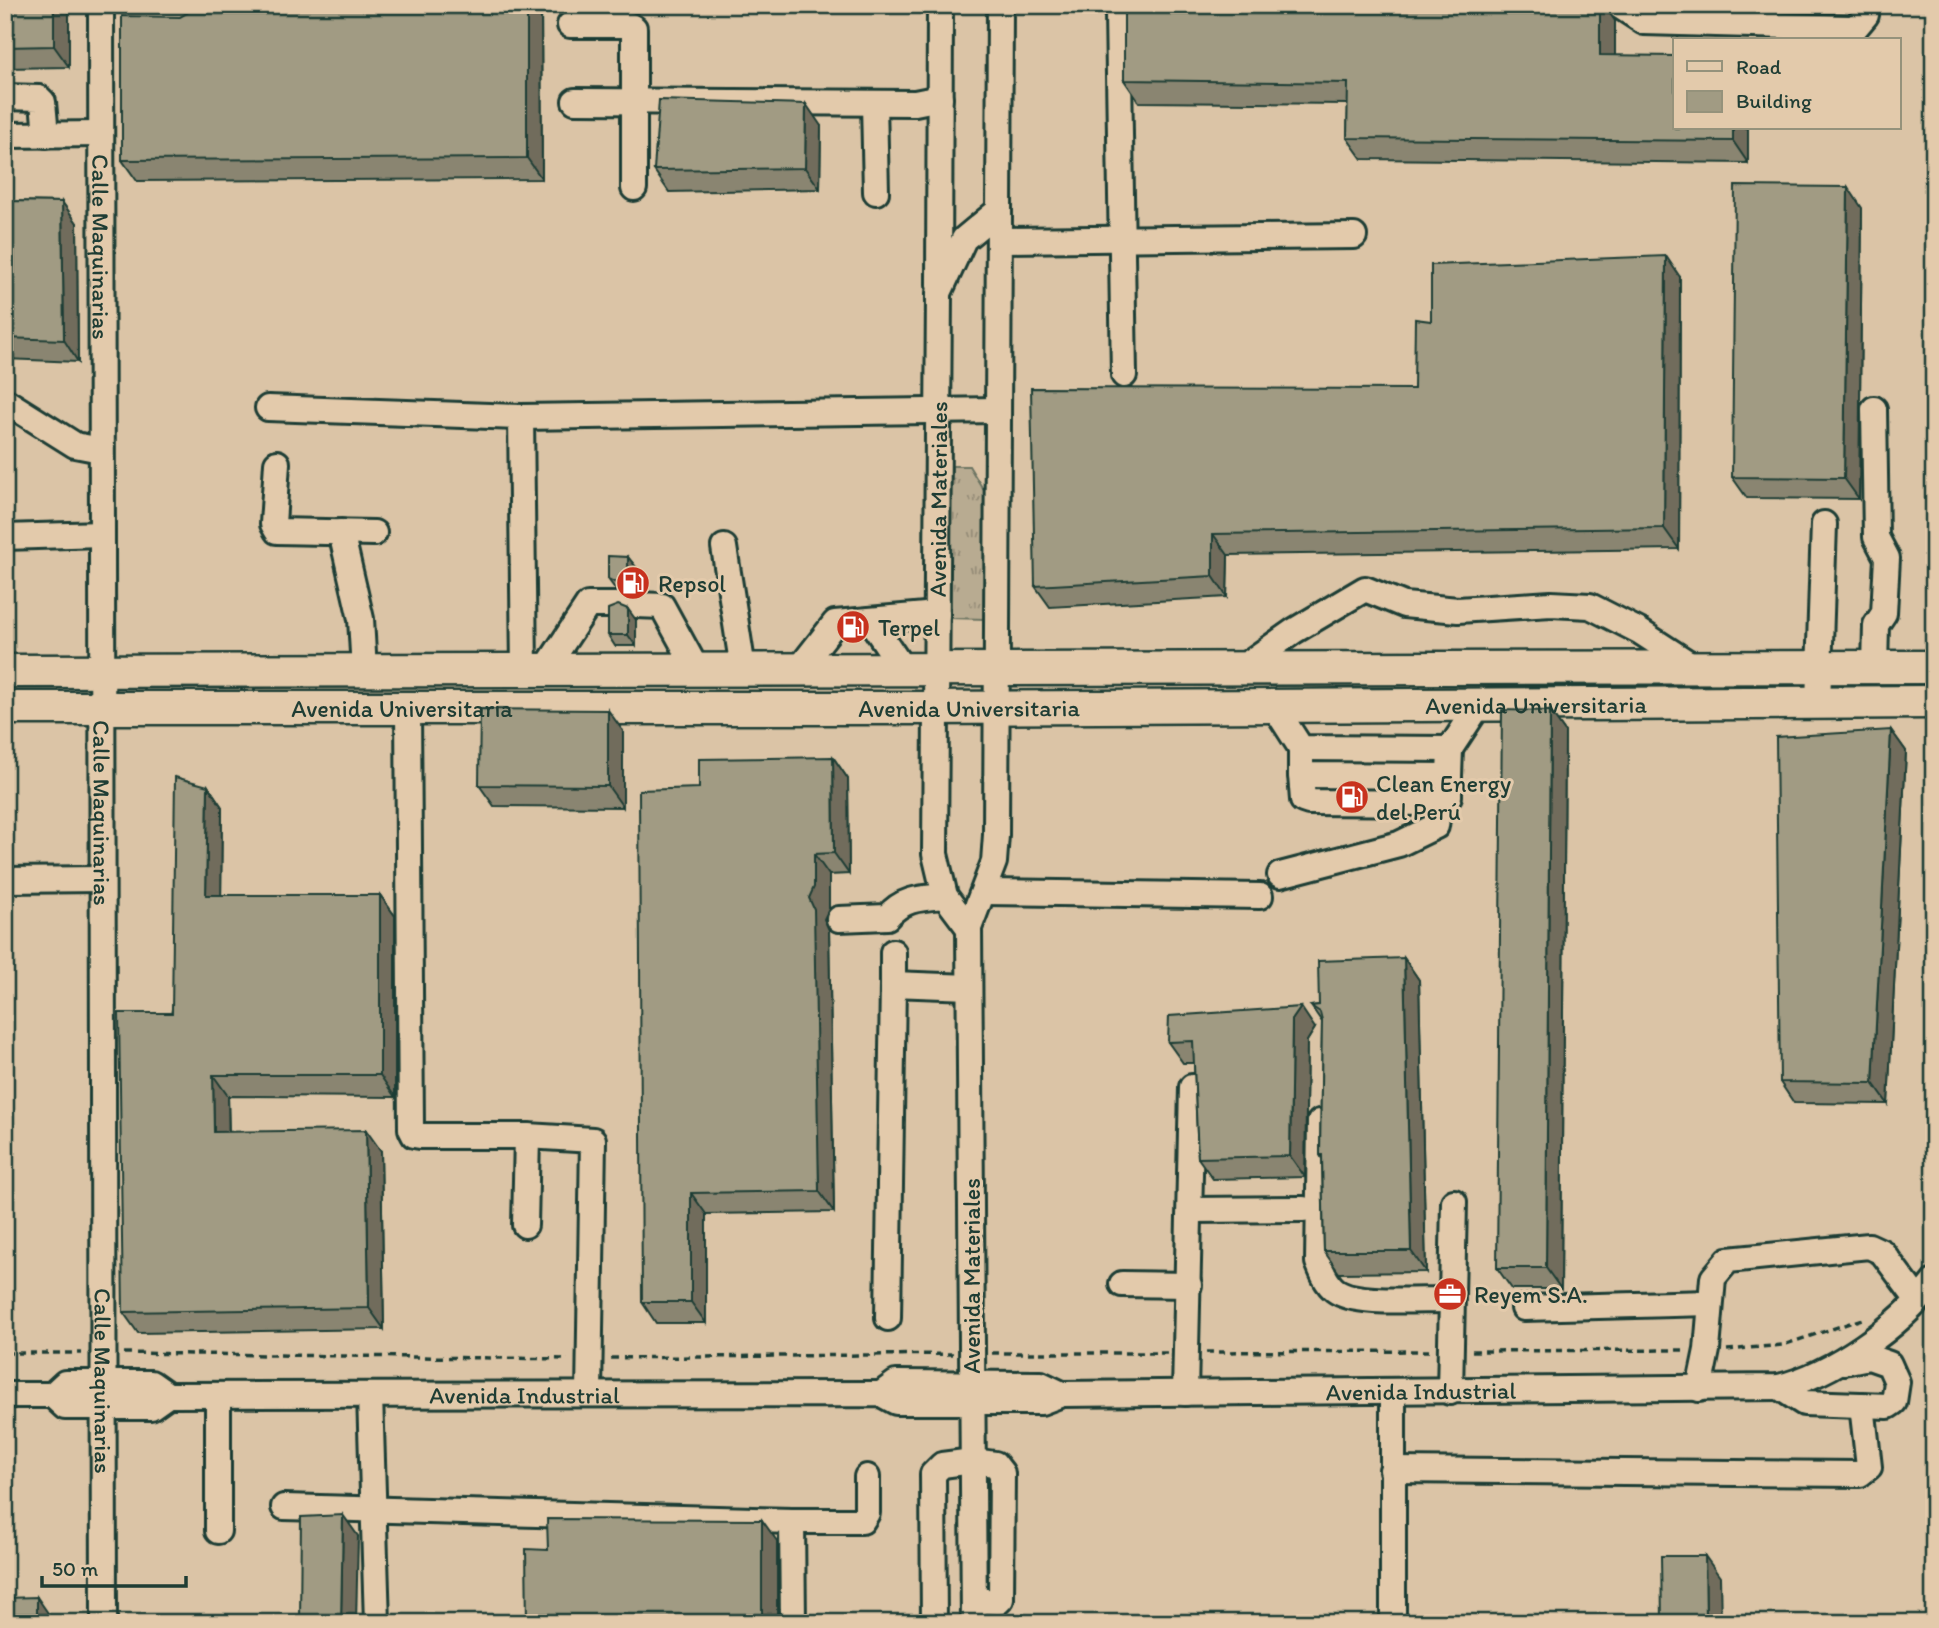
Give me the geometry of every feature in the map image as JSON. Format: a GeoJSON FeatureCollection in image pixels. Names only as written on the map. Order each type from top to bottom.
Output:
{"type":"FeatureCollection","features":[{"type":"Feature","properties":{"kind":"main road","name":"Avenida Universitaria"},"geometry":{"type":"LineString","coordinates":[[5,671],[1934,667]]}},
{"type":"Feature","properties":{"kind":"main road"},"geometry":{"type":"LineString","coordinates":[[1273,706],[1275,669]]}},
{"type":"Feature","properties":{"kind":"main road"},"geometry":{"type":"LineString","coordinates":[[395,670],[402,708]]}},
{"type":"Feature","properties":{"kind":"main road","name":"Avenida Universitaria"},"geometry":{"type":"LineString","coordinates":[[5,708],[937,708],[1934,702]]}},
{"type":"Feature","properties":{"kind":"street"},"geometry":{"type":"LineString","coordinates":[[939,293],[940,5]]}},
{"type":"Feature","properties":{"kind":"street","name":"Avenida Materiales"},"geometry":{"type":"LineString","coordinates":[[974,1611],[969,928],[985,892],[994,862],[996,835],[1000,5]]}},
{"type":"Feature","properties":{"kind":"street"},"geometry":{"type":"LineString","coordinates":[[1618,5],[1644,22],[1855,28],[1866,15],[1867,5]]}},
{"type":"Feature","properties":{"kind":"street"},"geometry":{"type":"LineString","coordinates":[[1118,14],[1124,375]]}},
{"type":"Feature","properties":{"kind":"street","name":"Calle Maquinarias"},"geometry":{"type":"LineString","coordinates":[[104,1623],[101,134],[108,16]]}},
{"type":"Feature","properties":{"kind":"street"},"geometry":{"type":"LineString","coordinates":[[570,25],[629,25],[634,28],[634,188]]}},
{"type":"Feature","properties":{"kind":"street"},"geometry":{"type":"LineString","coordinates":[[5,97],[38,97],[43,102],[46,135]]}},
{"type":"Feature","properties":{"kind":"street"},"geometry":{"type":"LineString","coordinates":[[575,101],[915,103],[940,98]]}},
{"type":"Feature","properties":{"kind":"street"},"geometry":{"type":"LineString","coordinates":[[874,103],[876,192]]}},
{"type":"Feature","properties":{"kind":"street"},"geometry":{"type":"LineString","coordinates":[[5,135],[101,134]]}},
{"type":"Feature","properties":{"kind":"street","name":"Avenida Materiales"},"geometry":{"type":"LineString","coordinates":[[969,928],[945,896],[935,854],[939,293],[964,239],[999,210]]}},
{"type":"Feature","properties":{"kind":"street"},"geometry":{"type":"LineString","coordinates":[[999,240],[1354,236]]}},
{"type":"Feature","properties":{"kind":"street"},"geometry":{"type":"LineString","coordinates":[[5,401],[75,446],[101,450]]}},
{"type":"Feature","properties":{"kind":"street"},"geometry":{"type":"LineString","coordinates":[[268,408],[521,417],[998,410]]}},
{"type":"Feature","properties":{"kind":"street"},"geometry":{"type":"LineString","coordinates":[[1874,409],[1876,537],[1886,558],[1884,613],[1876,625],[1875,667]]}},
{"type":"Feature","properties":{"kind":"street"},"geometry":{"type":"LineString","coordinates":[[521,417],[535,670]]}},
{"type":"Feature","properties":{"kind":"street"},"geometry":{"type":"LineString","coordinates":[[276,463],[274,529],[374,533]]}},
{"type":"Feature","properties":{"kind":"street"},"geometry":{"type":"LineString","coordinates":[[1818,703],[1824,524]]}},
{"type":"Feature","properties":{"kind":"street"},"geometry":{"type":"LineString","coordinates":[[341,532],[361,620],[364,670]]}},
{"type":"Feature","properties":{"kind":"street"},"geometry":{"type":"LineString","coordinates":[[5,537],[101,534]]}},
{"type":"Feature","properties":{"kind":"street"},"geometry":{"type":"LineString","coordinates":[[724,547],[743,669]]}},
{"type":"Feature","properties":{"kind":"street"},"geometry":{"type":"LineString","coordinates":[[1240,669],[1294,631],[1365,589],[1404,605],[1458,610],[1551,604],[1590,606],[1639,631],[1696,668]]}},
{"type":"Feature","properties":{"kind":"street"},"geometry":{"type":"LineString","coordinates":[[535,670],[588,605],[662,606],[697,670]]}},
{"type":"Feature","properties":{"kind":"street"},"geometry":{"type":"LineString","coordinates":[[799,669],[835,623],[937,614]]}},
{"type":"Feature","properties":{"kind":"street"},"geometry":{"type":"LineString","coordinates":[[870,621],[903,669]]}},
{"type":"Feature","properties":{"kind":"street"},"geometry":{"type":"LineString","coordinates":[[1273,706],[1301,748],[1300,793],[1303,800],[1439,803],[1449,796],[1450,749],[1479,705]]}},
{"type":"Feature","properties":{"kind":"street"},"geometry":{"type":"LineString","coordinates":[[402,708],[411,1129],[414,1135],[420,1136],[588,1138],[595,1145],[589,1394]]}},
{"type":"Feature","properties":{"kind":"street"},"geometry":{"type":"LineString","coordinates":[[1301,748],[1450,749]]}},
{"type":"Feature","properties":{"kind":"street"},"geometry":{"type":"LineString","coordinates":[[1301,775],[1449,776]]}},
{"type":"Feature","properties":{"kind":"street"},"geometry":{"type":"LineString","coordinates":[[1280,875],[1399,844],[1436,826],[1439,803]]}},
{"type":"Feature","properties":{"kind":"street"},"geometry":{"type":"LineString","coordinates":[[5,880],[101,879]]}},
{"type":"Feature","properties":{"kind":"street"},"geometry":{"type":"LineString","coordinates":[[985,892],[1260,896]]}},
{"type":"Feature","properties":{"kind":"street"},"geometry":{"type":"LineString","coordinates":[[839,919],[887,917],[900,904],[910,900],[945,896]]}},
{"type":"Feature","properties":{"kind":"street"},"geometry":{"type":"LineString","coordinates":[[888,1318],[893,951]]}},
{"type":"Feature","properties":{"kind":"street"},"geometry":{"type":"LineString","coordinates":[[893,984],[969,988]]}},
{"type":"Feature","properties":{"kind":"street"},"geometry":{"type":"LineString","coordinates":[[1185,1393],[1192,1087]]}},
{"type":"Feature","properties":{"kind":"street"},"geometry":{"type":"LineString","coordinates":[[1321,1096],[1318,1262],[1326,1281],[1336,1291],[1354,1298],[1450,1300]]}},
{"type":"Feature","properties":{"kind":"street"},"geometry":{"type":"LineString","coordinates":[[525,1225],[527,1136]]}},
{"type":"Feature","properties":{"kind":"street"},"geometry":{"type":"LineString","coordinates":[[1450,1392],[1454,1202]]}},
{"type":"Feature","properties":{"kind":"street"},"geometry":{"type":"LineString","coordinates":[[1191,1210],[1303,1209]]}},
{"type":"Feature","properties":{"kind":"street"},"geometry":{"type":"LineString","coordinates":[[1699,1388],[1707,1350],[1713,1278],[1728,1260],[1869,1246],[1882,1252],[1926,1290],[1837,1364]]}},
{"type":"Feature","properties":{"kind":"street"},"geometry":{"type":"LineString","coordinates":[[1122,1284],[1189,1285]]}},
{"type":"Feature","properties":{"kind":"street"},"geometry":{"type":"LineString","coordinates":[[1524,1308],[1710,1303]]}},
{"type":"Feature","properties":{"kind":"street"},"geometry":{"type":"LineString","coordinates":[[1869,1357],[1882,1359],[1894,1372],[1898,1393],[1894,1402],[1888,1406],[1804,1403],[1779,1387],[1800,1382],[1837,1364],[1869,1357]]}},
{"type":"Feature","properties":{"kind":"street","name":"Avenida Industrial"},"geometry":{"type":"LineString","coordinates":[[5,1395],[52,1395],[65,1382],[104,1395],[151,1383],[167,1395],[881,1394],[896,1402],[972,1393],[1041,1402],[1062,1394],[1393,1393],[1779,1387]]}},
{"type":"Feature","properties":{"kind":"street"},"geometry":{"type":"LineString","coordinates":[[1393,1393],[1393,1623]]}},
{"type":"Feature","properties":{"kind":"street"},"geometry":{"type":"LineString","coordinates":[[218,1395],[218,1531]]}},
{"type":"Feature","properties":{"kind":"street"},"geometry":{"type":"LineString","coordinates":[[370,1395],[377,1623]]}},
{"type":"Feature","properties":{"kind":"street"},"geometry":{"type":"LineString","coordinates":[[1392,1470],[1860,1474],[1869,1467],[1867,1430],[1862,1405]]}},
{"type":"Feature","properties":{"kind":"street"},"geometry":{"type":"LineString","coordinates":[[934,1623],[933,1474],[942,1465],[973,1461],[995,1464],[1002,1473],[1001,1599],[974,1611]]}},
{"type":"Feature","properties":{"kind":"street"},"geometry":{"type":"LineString","coordinates":[[284,1507],[862,1521],[867,1513],[867,1477]]}},
{"type":"Feature","properties":{"kind":"street"},"geometry":{"type":"LineString","coordinates":[[973,1514],[1001,1513]]}},
{"type":"Feature","properties":{"kind":"street"},"geometry":{"type":"LineString","coordinates":[[792,1521],[793,1623]]}},
{"type":"Feature","properties":{"kind":"green space"},"geometry":{"type":"Polygon","coordinates":[[[952,466],[969,466],[986,494],[985,619],[948,618],[952,466]]]}},
{"type":"Feature","properties":{"kind":"building"},"geometry":{"type":"Polygon","coordinates":[[[5,5],[54,5],[54,46],[5,47],[5,5]]]}},
{"type":"Feature","properties":{"kind":"building"},"geometry":{"type":"Polygon","coordinates":[[[193,5],[527,5],[527,158],[122,160],[122,16],[180,17],[192,10],[193,5]]]}},
{"type":"Feature","properties":{"kind":"building"},"geometry":{"type":"Polygon","coordinates":[[[1124,5],[1600,5],[1600,55],[1673,56],[1673,130],[1733,130],[1733,141],[1347,138],[1348,83],[1124,80],[1124,5]]]}},
{"type":"Feature","properties":{"kind":"building"},"geometry":{"type":"Polygon","coordinates":[[[659,100],[806,104],[805,168],[654,170],[659,100]]]}},
{"type":"Feature","properties":{"kind":"building"},"geometry":{"type":"Polygon","coordinates":[[[1735,186],[1848,187],[1844,478],[1732,477],[1735,186]]]}},
{"type":"Feature","properties":{"kind":"building"},"geometry":{"type":"Polygon","coordinates":[[[5,201],[62,202],[64,340],[5,338],[5,201]]]}},
{"type":"Feature","properties":{"kind":"building"},"geometry":{"type":"Polygon","coordinates":[[[1666,256],[1664,528],[1213,534],[1213,576],[1035,586],[1031,388],[1414,389],[1415,319],[1431,321],[1431,265],[1666,256]]]}},
{"type":"Feature","properties":{"kind":"building"},"geometry":{"type":"Polygon","coordinates":[[[608,556],[628,557],[628,579],[618,584],[608,579],[608,556]]]}},
{"type":"Feature","properties":{"kind":"building"},"geometry":{"type":"Polygon","coordinates":[[[618,605],[628,609],[628,635],[608,635],[608,609],[618,605]]]}},
{"type":"Feature","properties":{"kind":"building"},"geometry":{"type":"Polygon","coordinates":[[[480,709],[608,710],[608,786],[479,785],[480,709]]]}},
{"type":"Feature","properties":{"kind":"building"},"geometry":{"type":"Polygon","coordinates":[[[1502,710],[1550,711],[1546,1268],[1497,1268],[1502,710]]]}},
{"type":"Feature","properties":{"kind":"building"},"geometry":{"type":"Polygon","coordinates":[[[1891,730],[1873,1083],[1780,1082],[1776,737],[1891,730]]]}},
{"type":"Feature","properties":{"kind":"building"},"geometry":{"type":"Polygon","coordinates":[[[833,757],[834,853],[814,854],[814,887],[809,898],[814,909],[819,1191],[691,1193],[691,1302],[642,1302],[639,790],[699,788],[699,759],[833,757]]]}},
{"type":"Feature","properties":{"kind":"building"},"geometry":{"type":"Polygon","coordinates":[[[175,777],[208,786],[206,895],[380,895],[380,1075],[213,1075],[214,1132],[366,1130],[369,1308],[123,1312],[119,1013],[172,1013],[175,777]]]}},
{"type":"Feature","properties":{"kind":"building"},"geometry":{"type":"Polygon","coordinates":[[[1404,958],[1411,1251],[1324,1251],[1320,1155],[1322,1020],[1320,1012],[1311,1006],[1319,1005],[1318,961],[1404,958]]]}},
{"type":"Feature","properties":{"kind":"building"},"geometry":{"type":"Polygon","coordinates":[[[1301,1007],[1292,1020],[1290,1156],[1198,1158],[1193,1041],[1168,1042],[1169,1016],[1301,1007]]]}},
{"type":"Feature","properties":{"kind":"building"},"geometry":{"type":"Polygon","coordinates":[[[343,1515],[341,1623],[300,1623],[301,1517],[343,1515]]]}},
{"type":"Feature","properties":{"kind":"building"},"geometry":{"type":"Polygon","coordinates":[[[547,1519],[762,1520],[762,1623],[527,1623],[526,1549],[548,1550],[547,1519]]]}},
{"type":"Feature","properties":{"kind":"building"},"geometry":{"type":"Polygon","coordinates":[[[1661,1556],[1705,1556],[1706,1623],[1597,1623],[1662,1621],[1661,1556]]]}},
{"type":"Feature","properties":{"kind":"building"},"geometry":{"type":"Polygon","coordinates":[[[37,1597],[37,1623],[5,1623],[5,1598],[37,1597]]]}},
{"type":"Feature","properties":{"kind":"place","name":"Repsol"},"geometry":{"type":"Point","coordinates":[633,583]}},
{"type":"Feature","properties":{"kind":"place","name":"Terpel"},"geometry":{"type":"Point","coordinates":[853,627]}},
{"type":"Feature","properties":{"kind":"place","name":"Clean Energy del Perú"},"geometry":{"type":"Point","coordinates":[1352,797]}},
{"type":"Feature","properties":{"kind":"place","name":"Reyem S.A."},"geometry":{"type":"Point","coordinates":[1450,1294]}}]}
